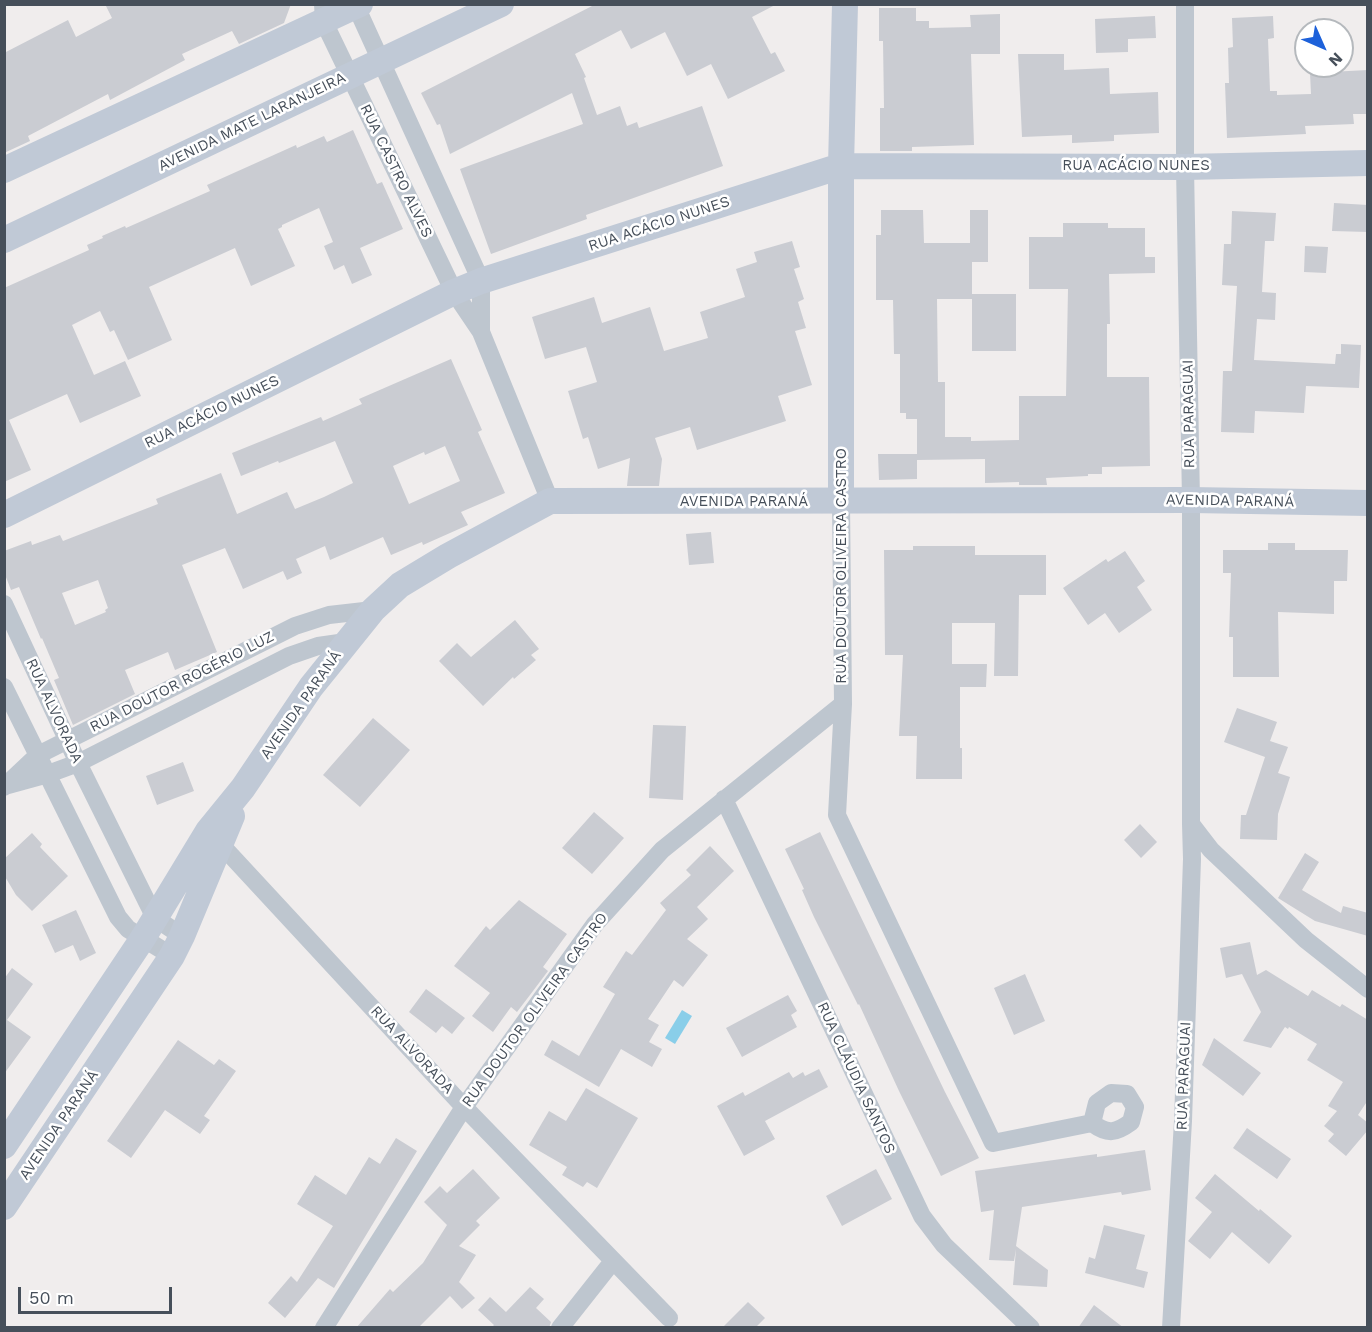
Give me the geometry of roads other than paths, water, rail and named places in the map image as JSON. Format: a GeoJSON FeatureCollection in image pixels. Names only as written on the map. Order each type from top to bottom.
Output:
{"type":"FeatureCollection","features":[{"type":"Feature","properties":{"kind":"street","name":"AVENIDA MATE LARANJEIRA"},"geometry":{"type":"LineString","coordinates":[[4,240],[501,4]]}},
{"type":"Feature","properties":{"kind":"street","name":"RUA DOUTOR OLIVEIRA CASTRO"},"geometry":{"type":"LineString","coordinates":[[324,1328],[464,1107],[595,924],[662,850],[843,704],[841,166],[845,4]]}},
{"type":"Feature","properties":{"kind":"street","name":"RUA PARAGUAI"},"geometry":{"type":"LineString","coordinates":[[1171,1328],[1183,1121],[1192,859],[1191,500],[1185,167],[1185,4]]}},
{"type":"Feature","properties":{"kind":"street","name":"RUA CASTRO ALVES"},"geometry":{"type":"LineString","coordinates":[[356,5],[379,61],[481,281],[481,332]]}},
{"type":"Feature","properties":{"kind":"street"},"geometry":{"type":"LineString","coordinates":[[4,170],[323,13],[356,5]]}},
{"type":"Feature","properties":{"kind":"street","name":"RUA CASTRO ALVES"},"geometry":{"type":"LineString","coordinates":[[323,13],[350,75],[454,292],[481,332],[549,501]]}},
{"type":"Feature","properties":{"kind":"street","name":"RUA ACÁCIO NUNES"},"geometry":{"type":"LineString","coordinates":[[4,515],[454,292],[481,281],[841,166],[1185,167],[1368,163]]}},
{"type":"Feature","properties":{"kind":"street","name":"AVENIDA PARANÁ"},"geometry":{"type":"LineString","coordinates":[[4,1146],[149,928],[214,837],[243,788],[311,687],[373,610],[400,585],[549,501],[1191,500],[1368,503]]}},
{"type":"Feature","properties":{"kind":"street","name":"RUA ALVORADA"},"geometry":{"type":"LineString","coordinates":[[4,604],[78,763],[149,928],[177,946]]}},
{"type":"Feature","properties":{"kind":"street","name":"RUA DOUTOR ROGÉRIO LUZ"},"geometry":{"type":"LineString","coordinates":[[6,786],[38,755],[295,626],[329,615],[373,610]]}},
{"type":"Feature","properties":{"kind":"street","name":"RUA DOUTOR ROGÉRIO LUZ"},"geometry":{"type":"LineString","coordinates":[[6,786],[78,763],[289,656],[318,646],[346,642]]}},
{"type":"Feature","properties":{"kind":"street","name":"RUA ALVORADA"},"geometry":{"type":"LineString","coordinates":[[4,687],[118,917],[128,929],[149,928]]}},
{"type":"Feature","properties":{"kind":"street"},"geometry":{"type":"LineString","coordinates":[[843,704],[837,814],[993,1143],[1092,1123]]}},
{"type":"Feature","properties":{"kind":"street","name":"RUA CLÁUDIA SANTOS"},"geometry":{"type":"LineString","coordinates":[[723,799],[922,1216],[944,1245],[1031,1328]]}},
{"type":"Feature","properties":{"kind":"street"},"geometry":{"type":"LineString","coordinates":[[1191,824],[1211,850],[1306,940],[1368,989]]}},
{"type":"Feature","properties":{"kind":"street","name":"AVENIDA PARANÁ"},"geometry":{"type":"LineString","coordinates":[[4,1206],[177,946],[214,837]]}},
{"type":"Feature","properties":{"kind":"street","name":"RUA ALVORADA"},"geometry":{"type":"LineString","coordinates":[[214,837],[464,1107],[669,1318]]}},
{"type":"Feature","properties":{"kind":"street"},"geometry":{"type":"LineString","coordinates":[[560,1328],[613,1261]]}},
{"type":"Feature","properties":{"kind":"water"},"geometry":{"type":"Polygon","coordinates":[[[682,1010],[692,1016],[675,1044],[665,1038],[682,1010]]]}}]}
